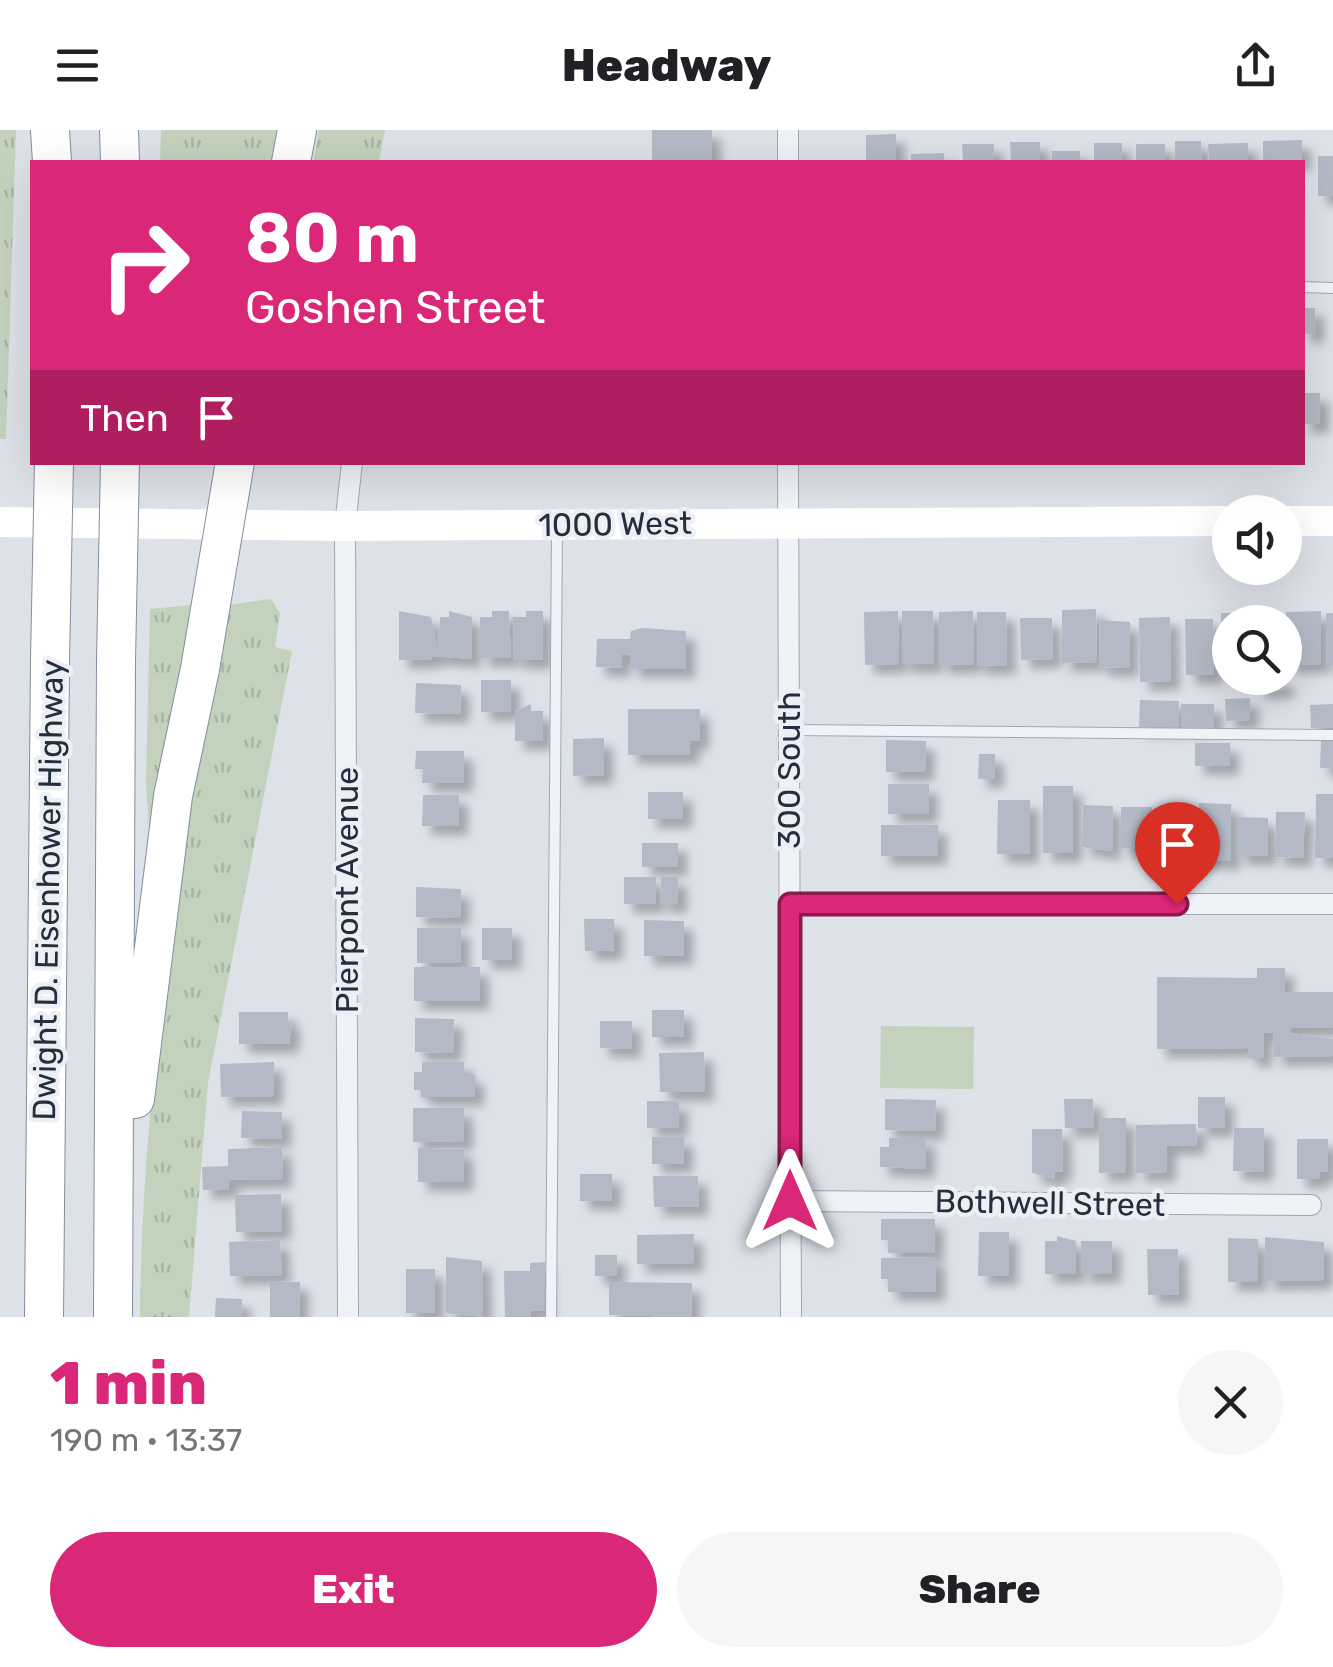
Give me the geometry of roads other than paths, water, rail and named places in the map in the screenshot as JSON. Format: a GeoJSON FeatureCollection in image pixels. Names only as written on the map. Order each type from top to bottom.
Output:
{"type":"FeatureCollection","features":[{"type":"Feature","properties":{"kind":"highway"},"geometry":{"type":"LineString","coordinates":[[50,130],[52,160]]}},
{"type":"Feature","properties":{"kind":"highway"},"geometry":{"type":"LineString","coordinates":[[62,160],[63,130]]}},
{"type":"Feature","properties":{"kind":"highway"},"geometry":{"type":"LineString","coordinates":[[119,130],[120,160]]}},
{"type":"Feature","properties":{"kind":"highway"},"geometry":{"type":"LineString","coordinates":[[291,160],[297,130]]}},
{"type":"Feature","properties":{"kind":"highway","name":"Dwight D. Eisenhower Highway"},"geometry":{"type":"LineString","coordinates":[[44,1317],[54,465]]}},
{"type":"Feature","properties":{"kind":"highway","name":"Dwight D. Eisenhower Highway"},"geometry":{"type":"LineString","coordinates":[[113,1311],[120,465]]}},
{"type":"Feature","properties":{"kind":"highway"},"geometry":{"type":"LineString","coordinates":[[113,1311],[150,961],[173,796],[200,669],[234,465]]}},
{"type":"Feature","properties":{"kind":"street"},"geometry":{"type":"LineString","coordinates":[[788,130],[788,160]]}},
{"type":"Feature","properties":{"kind":"street","name":"Pierpont Avenue"},"geometry":{"type":"LineString","coordinates":[[348,1317],[346,526],[352,465]]}},
{"type":"Feature","properties":{"kind":"street","name":"300 South"},"geometry":{"type":"LineString","coordinates":[[788,465],[790,1317]]}},
{"type":"Feature","properties":{"kind":"street"},"geometry":{"type":"LineString","coordinates":[[1302,521],[1333,520]]}},
{"type":"Feature","properties":{"kind":"street","name":"1000 West"},"geometry":{"type":"LineString","coordinates":[[0,522],[346,526],[1212,521]]}},
{"type":"Feature","properties":{"kind":"street"},"geometry":{"type":"LineString","coordinates":[[790,904],[1333,904]]}},
{"type":"Feature","properties":{"kind":"street","name":"Bothwell Street"},"geometry":{"type":"LineString","coordinates":[[790,1201],[1310,1205]]}},
{"type":"Feature","properties":{"kind":"lane"},"geometry":{"type":"LineString","coordinates":[[1305,288],[1333,288]]}},
{"type":"Feature","properties":{"kind":"lane"},"geometry":{"type":"LineString","coordinates":[[551,1317],[557,525]]}},
{"type":"Feature","properties":{"kind":"lane"},"geometry":{"type":"LineString","coordinates":[[789,730],[1333,734]]}}]}
